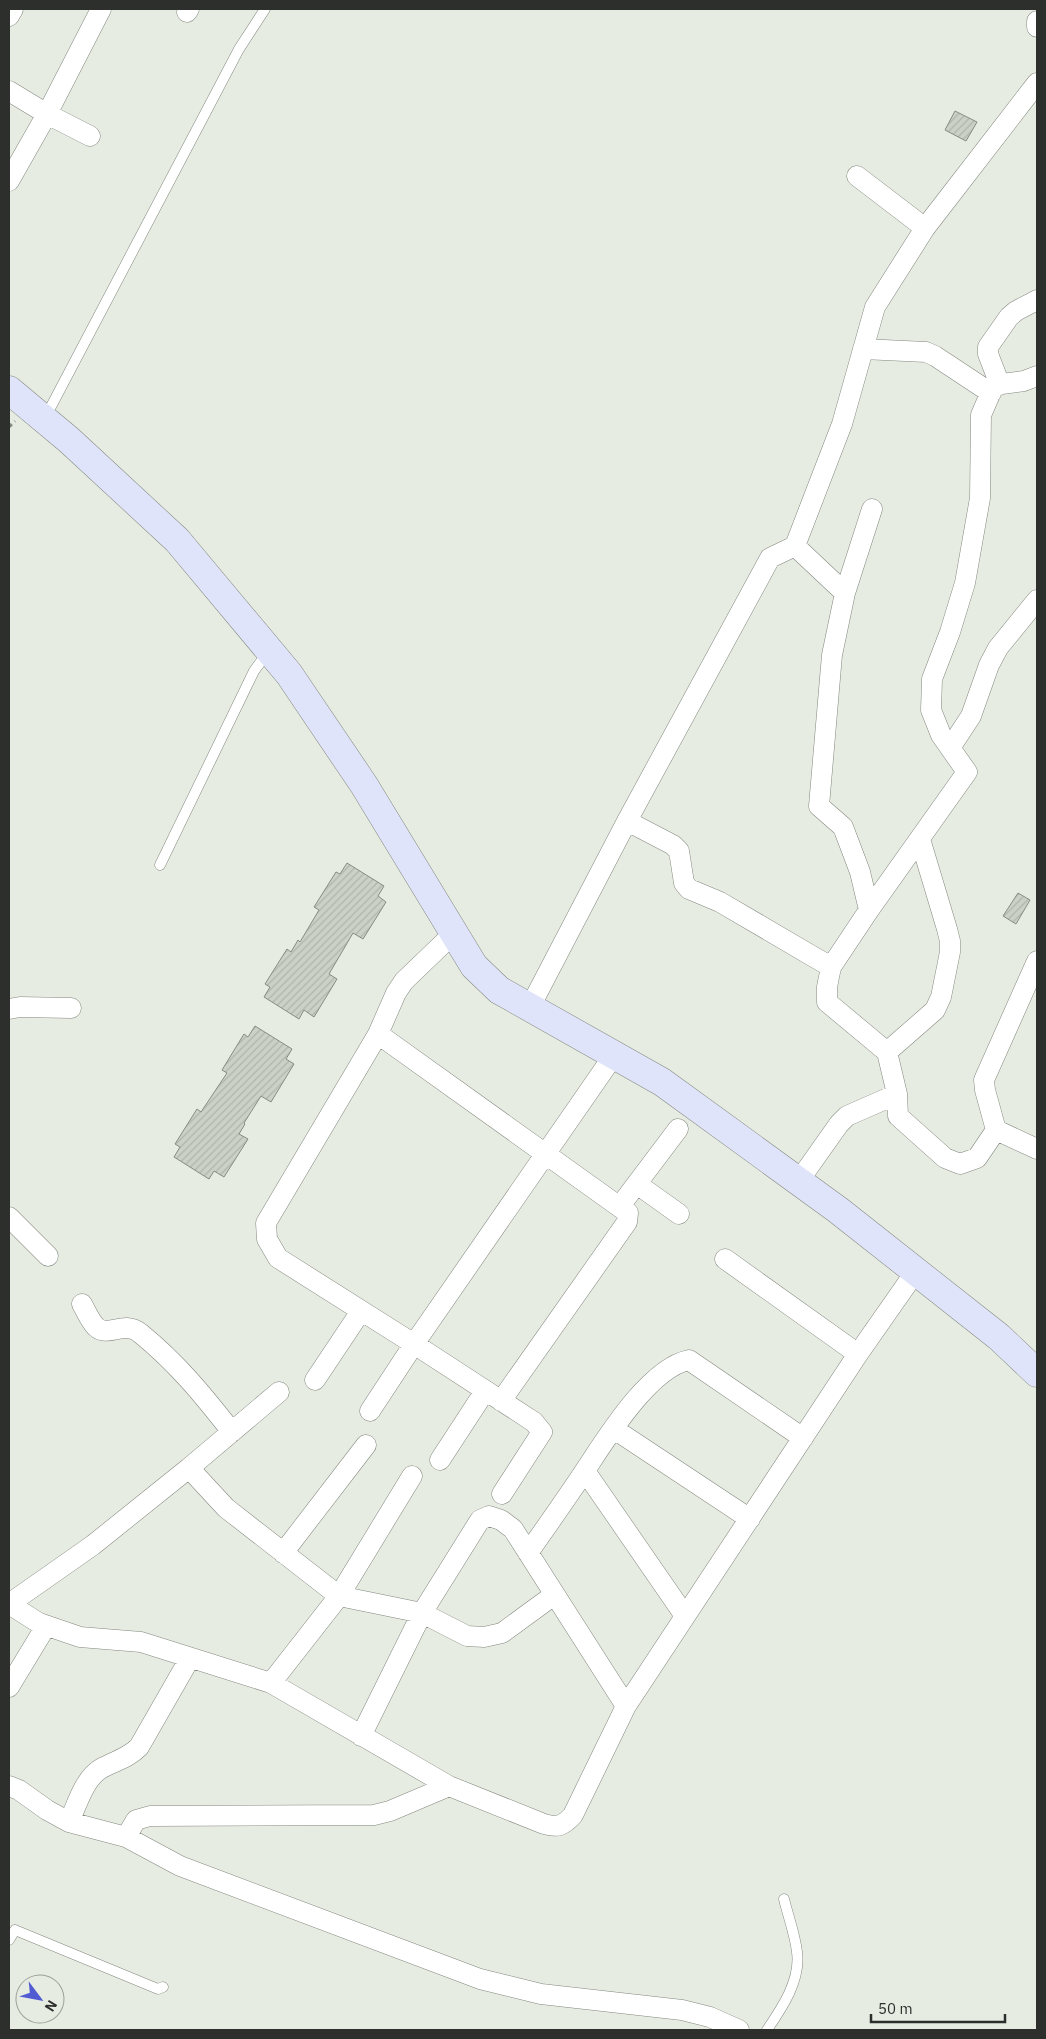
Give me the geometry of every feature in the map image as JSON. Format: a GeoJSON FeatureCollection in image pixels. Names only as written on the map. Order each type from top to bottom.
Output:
{"type":"FeatureCollection","features":[{"type":"Feature","properties":{"kind":"street"},"geometry":{"type":"LineString","coordinates":[[9,16],[13,9]]}},
{"type":"Feature","properties":{"kind":"street"},"geometry":{"type":"LineString","coordinates":[[9,181],[47,114],[101,9]]}},
{"type":"Feature","properties":{"kind":"street"},"geometry":{"type":"LineString","coordinates":[[1037,20],[1037,27]]}},
{"type":"Feature","properties":{"kind":"street"},"geometry":{"type":"LineString","coordinates":[[9,91],[47,114],[90,136]]}},
{"type":"Feature","properties":{"kind":"street"},"geometry":{"type":"LineString","coordinates":[[530,1007],[627,821],[770,558],[795,546],[842,424],[875,307],[925,228],[954,188],[1035,91]]}},
{"type":"Feature","properties":{"kind":"street"},"geometry":{"type":"LineString","coordinates":[[857,176],[925,228]]}},
{"type":"Feature","properties":{"kind":"street"},"geometry":{"type":"LineString","coordinates":[[996,389],[988,347],[1009,317],[1037,300]]}},
{"type":"Feature","properties":{"kind":"street"},"geometry":{"type":"LineString","coordinates":[[864,349],[926,352],[996,389]]}},
{"type":"Feature","properties":{"kind":"street"},"geometry":{"type":"LineString","coordinates":[[996,1130],[976,1158],[960,1164],[945,1158],[898,1116],[897,1094],[887,1052],[828,1002],[827,987],[832,967],[869,910],[967,772],[941,735],[930,710],[932,679],[950,632],[964,583],[980,498],[981,415],[996,389],[1037,376]]}},
{"type":"Feature","properties":{"kind":"street"},"geometry":{"type":"LineString","coordinates":[[9,390],[44,419],[177,540],[270,650],[289,674],[364,786],[474,966],[499,990],[662,1082],[838,1210],[999,1337],[1037,1373]]}},
{"type":"Feature","properties":{"kind":"street"},"geometry":{"type":"LineString","coordinates":[[869,910],[860,872],[843,827],[819,806],[832,655],[845,593],[872,509]]}},
{"type":"Feature","properties":{"kind":"street"},"geometry":{"type":"LineString","coordinates":[[795,546],[845,593]]}},
{"type":"Feature","properties":{"kind":"street"},"geometry":{"type":"LineString","coordinates":[[950,748],[971,716],[989,665],[998,648],[1037,600]]}},
{"type":"Feature","properties":{"kind":"street"},"geometry":{"type":"LineString","coordinates":[[627,821],[673,845],[679,851],[684,883],[688,889],[732,909],[832,967]]}},
{"type":"Feature","properties":{"kind":"street"},"geometry":{"type":"LineString","coordinates":[[887,1052],[935,1010],[941,997],[950,952],[947,929],[920,839]]}},
{"type":"Feature","properties":{"kind":"street"},"geometry":{"type":"LineString","coordinates":[[454,934],[404,980],[396,993],[378,1034],[266,1223],[267,1239],[278,1258],[534,1422],[542,1432],[502,1494]]}},
{"type":"Feature","properties":{"kind":"street"},"geometry":{"type":"LineString","coordinates":[[1037,961],[984,1080],[984,1090],[996,1130],[1037,1149]]}},
{"type":"Feature","properties":{"kind":"street"},"geometry":{"type":"LineString","coordinates":[[9,1009],[20,1007],[71,1008]]}},
{"type":"Feature","properties":{"kind":"street"},"geometry":{"type":"LineString","coordinates":[[378,1034],[628,1213],[627,1222],[493,1396],[440,1460]]}},
{"type":"Feature","properties":{"kind":"street"},"geometry":{"type":"LineString","coordinates":[[370,1411],[414,1344],[614,1055]]}},
{"type":"Feature","properties":{"kind":"street"},"geometry":{"type":"LineString","coordinates":[[798,1182],[839,1124],[847,1116],[897,1094]]}},
{"type":"Feature","properties":{"kind":"street"},"geometry":{"type":"LineString","coordinates":[[620,1206],[678,1129]]}},
{"type":"Feature","properties":{"kind":"street"},"geometry":{"type":"LineString","coordinates":[[637,1184],[679,1214]]}},
{"type":"Feature","properties":{"kind":"street"},"geometry":{"type":"LineString","coordinates":[[9,1217],[48,1256]]}},
{"type":"Feature","properties":{"kind":"street"},"geometry":{"type":"LineString","coordinates":[[725,1259],[858,1354]]}},
{"type":"Feature","properties":{"kind":"street"},"geometry":{"type":"LineString","coordinates":[[279,1392],[189,1468],[93,1544],[9,1604],[46,1626],[80,1637],[141,1642],[271,1683],[450,1786],[555,1827],[564,1824],[572,1815],[626,1706],[858,1354],[916,1271]]}},
{"type":"Feature","properties":{"kind":"street"},"geometry":{"type":"LineString","coordinates":[[82,1304],[94,1325],[100,1329],[106,1331],[126,1327],[138,1332],[182,1370],[232,1432]]}},
{"type":"Feature","properties":{"kind":"street"},"geometry":{"type":"LineString","coordinates":[[315,1380],[362,1311]]}},
{"type":"Feature","properties":{"kind":"street"},"geometry":{"type":"LineString","coordinates":[[528,1553],[614,1429],[657,1377],[679,1362],[689,1360],[803,1438]]}},
{"type":"Feature","properties":{"kind":"street"},"geometry":{"type":"LineString","coordinates":[[614,1429],[750,1519]]}},
{"type":"Feature","properties":{"kind":"street"},"geometry":{"type":"LineString","coordinates":[[283,1553],[366,1445]]}},
{"type":"Feature","properties":{"kind":"street"},"geometry":{"type":"LineString","coordinates":[[189,1468],[226,1508],[339,1596],[422,1612],[468,1636],[484,1637],[502,1633],[554,1595]]}},
{"type":"Feature","properties":{"kind":"street"},"geometry":{"type":"LineString","coordinates":[[585,1471],[685,1616]]}},
{"type":"Feature","properties":{"kind":"street"},"geometry":{"type":"LineString","coordinates":[[271,1683],[339,1596],[412,1476]]}},
{"type":"Feature","properties":{"kind":"street"},"geometry":{"type":"LineString","coordinates":[[361,1736],[422,1612],[480,1520],[489,1516],[501,1520],[513,1530],[626,1706]]}},
{"type":"Feature","properties":{"kind":"street"},"geometry":{"type":"LineString","coordinates":[[9,1687],[46,1626]]}},
{"type":"Feature","properties":{"kind":"street"},"geometry":{"type":"LineString","coordinates":[[69,1822],[92,1775],[100,1769],[126,1758],[139,1747],[190,1658]]}},
{"type":"Feature","properties":{"kind":"street"},"geometry":{"type":"LineString","coordinates":[[9,1786],[19,1790],[47,1810],[69,1822],[126,1837],[180,1866],[480,1979],[533,1992],[682,2010],[710,2017],[739,2030]]}},
{"type":"Feature","properties":{"kind":"street"},"geometry":{"type":"LineString","coordinates":[[126,1837],[136,1820],[150,1816],[374,1815],[390,1811],[450,1786]]}},
{"type":"Feature","properties":{"kind":"lane"},"geometry":{"type":"LineString","coordinates":[[44,419],[239,49],[266,9]]}},
{"type":"Feature","properties":{"kind":"lane"},"geometry":{"type":"LineString","coordinates":[[160,865],[254,671],[270,650]]}},
{"type":"Feature","properties":{"kind":"lane"},"geometry":{"type":"LineString","coordinates":[[767,2030],[787,2000],[795,1970],[797,1953],[784,1898]]}},
{"type":"Feature","properties":{"kind":"lane"},"geometry":{"type":"LineString","coordinates":[[9,1940],[12,1928],[158,1988],[163,1987]]}},
{"type":"Feature","properties":{"kind":"building"},"geometry":{"type":"Polygon","coordinates":[[[955,111],[977,122],[966,141],[945,130],[955,111]]]}},
{"type":"Feature","properties":{"kind":"building"},"geometry":{"type":"Polygon","coordinates":[[[347,863],[384,886],[378,896],[386,902],[363,939],[353,933],[329,974],[337,979],[314,1017],[304,1010],[299,1019],[264,997],[270,987],[265,984],[287,949],[291,952],[298,940],[300,942],[319,910],[314,907],[336,872],[340,874],[347,863]]]}},
{"type":"Feature","properties":{"kind":"building"},"geometry":{"type":"Polygon","coordinates":[[[1018,893],[1030,900],[1016,924],[1003,916],[1018,893]]]}},
{"type":"Feature","properties":{"kind":"building"},"geometry":{"type":"Polygon","coordinates":[[[255,1026],[292,1049],[286,1059],[294,1064],[271,1102],[261,1096],[244,1123],[239,1134],[248,1139],[224,1177],[214,1171],[209,1179],[174,1157],[180,1147],[175,1144],[197,1109],[201,1112],[227,1073],[222,1070],[244,1034],[248,1037],[255,1026]]]}}]}
